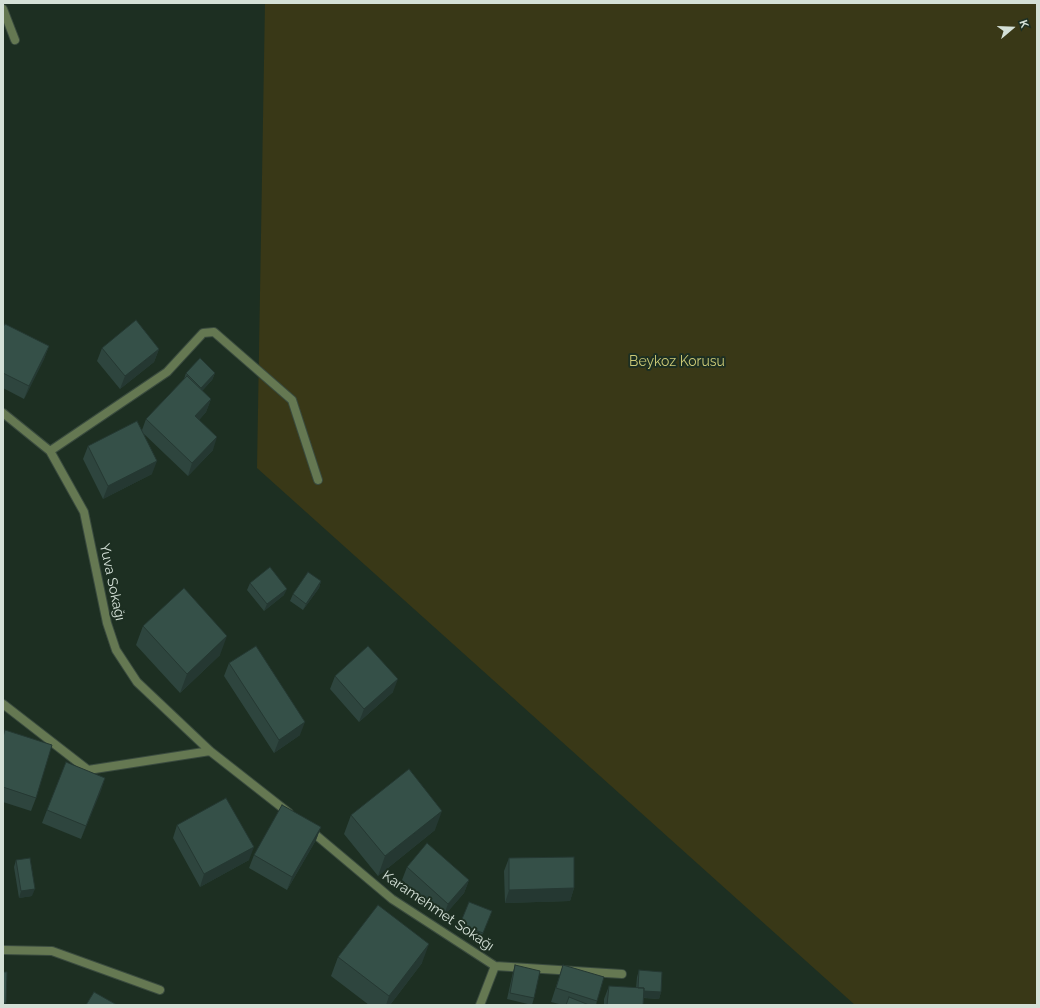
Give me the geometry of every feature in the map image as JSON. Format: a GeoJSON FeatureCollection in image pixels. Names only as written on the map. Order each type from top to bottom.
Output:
{"type":"FeatureCollection","features":[{"type":"Feature","properties":{"kind":"street"},"geometry":{"type":"LineString","coordinates":[[3,9],[16,40]]}},
{"type":"Feature","properties":{"kind":"street"},"geometry":{"type":"LineString","coordinates":[[50,451],[167,372],[202,333],[214,332],[292,400],[318,480]]}},
{"type":"Feature","properties":{"kind":"street","name":"Yuva Sokağı"},"geometry":{"type":"LineString","coordinates":[[3,413],[50,451],[84,512],[107,623],[116,650],[137,682],[210,751]]}},
{"type":"Feature","properties":{"kind":"street"},"geometry":{"type":"LineString","coordinates":[[3,704],[88,770],[210,751],[293,816]]}},
{"type":"Feature","properties":{"kind":"street","name":"Karamehmet Sokağı"},"geometry":{"type":"LineString","coordinates":[[305,826],[392,899],[495,966],[622,974]]}},
{"type":"Feature","properties":{"kind":"street"},"geometry":{"type":"LineString","coordinates":[[3,950],[52,951],[160,990]]}},
{"type":"Feature","properties":{"kind":"street","name":"Karamehmet Sokağı"},"geometry":{"type":"LineString","coordinates":[[480,1005],[495,966]]}},
{"type":"Feature","properties":{"kind":"green space","name":"Beykoz Korusu"},"geometry":{"type":"Polygon","coordinates":[[[265,3],[1037,3],[1037,1005],[855,1005],[257,468],[265,3]]]}},
{"type":"Feature","properties":{"kind":"building"},"geometry":{"type":"Polygon","coordinates":[[[136,320],[159,349],[125,376],[102,348],[136,320]]]}},
{"type":"Feature","properties":{"kind":"building"},"geometry":{"type":"Polygon","coordinates":[[[5,324],[49,346],[29,386],[3,373],[3,327],[5,324]]]}},
{"type":"Feature","properties":{"kind":"building"},"geometry":{"type":"Polygon","coordinates":[[[200,358],[215,373],[201,388],[186,373],[200,358]]]}},
{"type":"Feature","properties":{"kind":"building"},"geometry":{"type":"Polygon","coordinates":[[[187,376],[211,399],[195,416],[217,437],[192,463],[146,419],[187,376]]]}},
{"type":"Feature","properties":{"kind":"building"},"geometry":{"type":"Polygon","coordinates":[[[137,421],[157,461],[108,486],[88,446],[137,421]]]}},
{"type":"Feature","properties":{"kind":"building"},"geometry":{"type":"Polygon","coordinates":[[[270,567],[287,589],[267,604],[250,583],[270,567]]]}},
{"type":"Feature","properties":{"kind":"building"},"geometry":{"type":"Polygon","coordinates":[[[308,572],[321,581],[306,604],[293,594],[308,572]]]}},
{"type":"Feature","properties":{"kind":"building"},"geometry":{"type":"Polygon","coordinates":[[[184,588],[227,636],[187,674],[143,626],[184,588]]]}},
{"type":"Feature","properties":{"kind":"building"},"geometry":{"type":"Polygon","coordinates":[[[256,646],[305,722],[279,740],[229,663],[256,646]]]}},
{"type":"Feature","properties":{"kind":"building"},"geometry":{"type":"Polygon","coordinates":[[[368,646],[398,679],[364,709],[335,676],[368,646]]]}},
{"type":"Feature","properties":{"kind":"building"},"geometry":{"type":"Polygon","coordinates":[[[5,730],[52,745],[36,798],[3,787],[3,737],[5,730]]]}},
{"type":"Feature","properties":{"kind":"building"},"geometry":{"type":"Polygon","coordinates":[[[66,762],[105,778],[86,826],[47,810],[66,762]]]}},
{"type":"Feature","properties":{"kind":"building"},"geometry":{"type":"Polygon","coordinates":[[[409,769],[442,811],[385,856],[351,815],[409,769]]]}},
{"type":"Feature","properties":{"kind":"building"},"geometry":{"type":"Polygon","coordinates":[[[226,798],[254,847],[204,874],[177,825],[226,798]]]}},
{"type":"Feature","properties":{"kind":"building"},"geometry":{"type":"Polygon","coordinates":[[[282,805],[321,827],[292,877],[254,855],[282,805]]]}},
{"type":"Feature","properties":{"kind":"building"},"geometry":{"type":"Polygon","coordinates":[[[427,843],[469,880],[448,904],[407,867],[427,843]]]}},
{"type":"Feature","properties":{"kind":"building"},"geometry":{"type":"Polygon","coordinates":[[[574,857],[574,888],[509,890],[509,858],[574,857]]]}},
{"type":"Feature","properties":{"kind":"building"},"geometry":{"type":"Polygon","coordinates":[[[30,858],[35,889],[21,891],[16,860],[30,858]]]}},
{"type":"Feature","properties":{"kind":"building"},"geometry":{"type":"Polygon","coordinates":[[[469,902],[492,911],[483,933],[460,924],[469,902]]]}},
{"type":"Feature","properties":{"kind":"building"},"geometry":{"type":"Polygon","coordinates":[[[378,905],[429,944],[389,996],[338,957],[378,905]]]}},
{"type":"Feature","properties":{"kind":"building"},"geometry":{"type":"Polygon","coordinates":[[[515,965],[540,971],[534,998],[510,993],[515,965]]]}},
{"type":"Feature","properties":{"kind":"building"},"geometry":{"type":"Polygon","coordinates":[[[563,965],[604,977],[597,1001],[556,988],[563,965]]]}},
{"type":"Feature","properties":{"kind":"building"},"geometry":{"type":"Polygon","coordinates":[[[639,970],[662,972],[661,992],[644,991],[644,988],[638,988],[639,970]]]}},
{"type":"Feature","properties":{"kind":"building"},"geometry":{"type":"Polygon","coordinates":[[[3,972],[7,972],[6,1003],[3,1003],[3,972]]]}},
{"type":"Feature","properties":{"kind":"building"},"geometry":{"type":"Polygon","coordinates":[[[609,986],[644,988],[643,1005],[607,1005],[609,986]]]}},
{"type":"Feature","properties":{"kind":"building"},"geometry":{"type":"Polygon","coordinates":[[[94,992],[117,1005],[86,1005],[94,992]]]}},
{"type":"Feature","properties":{"kind":"building"},"geometry":{"type":"Polygon","coordinates":[[[569,997],[589,1005],[566,1005],[569,997]]]}}]}
